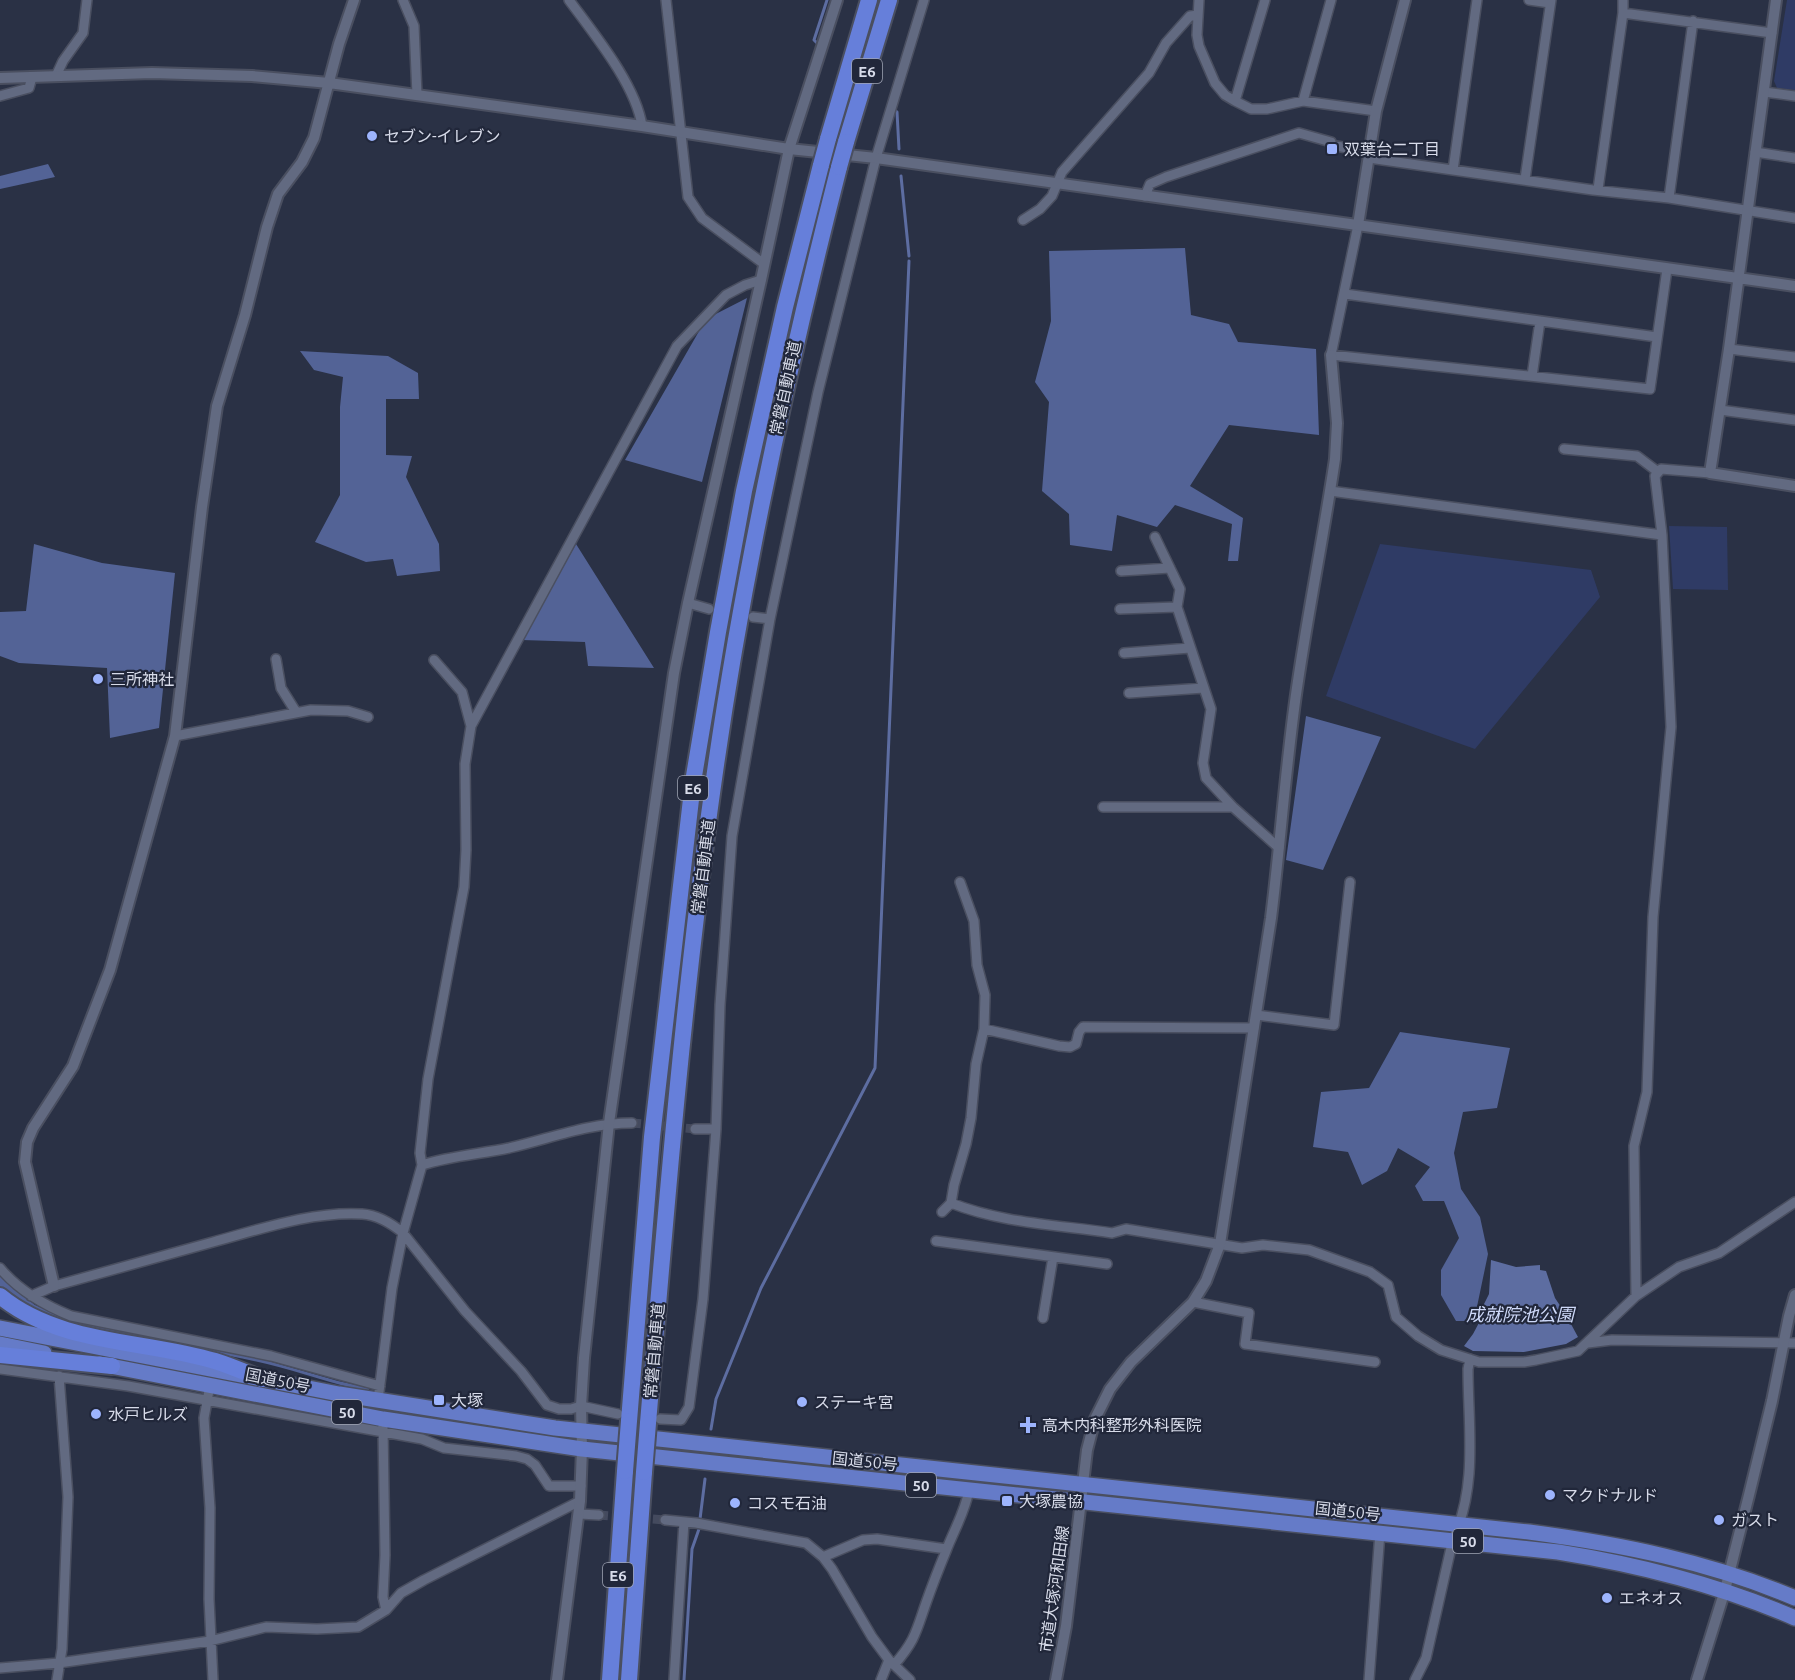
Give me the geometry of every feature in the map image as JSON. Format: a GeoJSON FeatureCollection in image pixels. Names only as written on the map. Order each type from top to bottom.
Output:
{"type":"FeatureCollection","features":[{"type":"Feature","properties":{"kind":"highway","name":"常磐自動車道"},"geometry":{"type":"LineString","coordinates":[[610,1680],[626,1471],[623,1418],[652,1137],[693,782],[744,491],[785,307],[821,165],[869,0]]}},
{"type":"Feature","properties":{"kind":"highway","name":"常磐自動車道"},"geometry":{"type":"LineString","coordinates":[[629,1680],[644,1472],[654,1421],[672,1138],[713,786],[762,493],[802,312],[839,166],[889,0]]}},
{"type":"Feature","properties":{"kind":"highway"},"geometry":{"type":"LineString","coordinates":[[0,1296],[30,1315],[72,1330],[103,1339],[214,1361],[262,1379]]}},
{"type":"Feature","properties":{"kind":"highway","name":"国道50号"},"geometry":{"type":"LineString","coordinates":[[0,1328],[262,1379],[379,1393],[471,1416],[582,1431],[1602,1542],[1729,1573],[1795,1598]]}},
{"type":"Feature","properties":{"kind":"highway","name":"国道50号"},"geometry":{"type":"LineString","coordinates":[[0,1344],[112,1366],[209,1393],[383,1425],[582,1449],[1453,1539],[1602,1559],[1656,1570],[1725,1590],[1795,1618]]}},
{"type":"Feature","properties":{"kind":"highway"},"geometry":{"type":"LineString","coordinates":[[0,1355],[112,1366]]}},
{"type":"Feature","properties":{"kind":"street"},"geometry":{"type":"LineString","coordinates":[[56,76],[63,61],[83,33],[87,0]]}},
{"type":"Feature","properties":{"kind":"street"},"geometry":{"type":"LineString","coordinates":[[54,1286],[25,1162],[27,1142],[33,1128],[73,1066],[110,970],[175,736],[202,507],[217,406],[278,194],[302,162],[314,138],[354,0]]}},
{"type":"Feature","properties":{"kind":"street"},"geometry":{"type":"LineString","coordinates":[[403,0],[414,26],[417,95]]}},
{"type":"Feature","properties":{"kind":"street"},"geometry":{"type":"LineString","coordinates":[[569,0],[602,45],[640,112],[642,126]]}},
{"type":"Feature","properties":{"kind":"street"},"geometry":{"type":"LineString","coordinates":[[666,0],[688,197],[702,218],[764,264]]}},
{"type":"Feature","properties":{"kind":"street"},"geometry":{"type":"LineString","coordinates":[[557,1680],[579,1514],[581,1406],[587,1325],[609,1123],[674,673],[789,149],[837,0]]}},
{"type":"Feature","properties":{"kind":"street"},"geometry":{"type":"LineString","coordinates":[[654,1421],[681,1420],[689,1407],[703,1299],[716,1129],[720,1015],[732,836],[770,619],[818,392],[876,158],[924,0]]}},
{"type":"Feature","properties":{"kind":"street"},"geometry":{"type":"LineString","coordinates":[[1199,0],[1199,46],[1215,83],[1225,95],[1251,109],[1267,109],[1303,101],[1376,111]]}},
{"type":"Feature","properties":{"kind":"street"},"geometry":{"type":"LineString","coordinates":[[1235,101],[1265,0]]}},
{"type":"Feature","properties":{"kind":"street"},"geometry":{"type":"LineString","coordinates":[[1303,101],[1331,0]]}},
{"type":"Feature","properties":{"kind":"street"},"geometry":{"type":"LineString","coordinates":[[1405,0],[1376,111],[1358,225],[1331,356],[1650,389],[1667,269]]}},
{"type":"Feature","properties":{"kind":"street"},"geometry":{"type":"LineString","coordinates":[[1453,170],[1477,0]]}},
{"type":"Feature","properties":{"kind":"street"},"geometry":{"type":"LineString","coordinates":[[1525,179],[1550,2],[1529,0]]}},
{"type":"Feature","properties":{"kind":"street"},"geometry":{"type":"LineString","coordinates":[[1598,189],[1623,0]]}},
{"type":"Feature","properties":{"kind":"street"},"geometry":{"type":"LineString","coordinates":[[1710,473],[1776,0]]}},
{"type":"Feature","properties":{"kind":"street"},"geometry":{"type":"LineString","coordinates":[[1623,13],[1772,33]]}},
{"type":"Feature","properties":{"kind":"street"},"geometry":{"type":"LineString","coordinates":[[1023,220],[1040,209],[1052,196],[1062,172],[1149,74],[1166,43],[1190,16],[1198,15]]}},
{"type":"Feature","properties":{"kind":"street"},"geometry":{"type":"LineString","coordinates":[[1669,198],[1693,21]]}},
{"type":"Feature","properties":{"kind":"street"},"geometry":{"type":"LineString","coordinates":[[0,78],[205,73],[329,83],[642,126],[789,149],[876,158],[1795,286]]}},
{"type":"Feature","properties":{"kind":"street"},"geometry":{"type":"LineString","coordinates":[[0,96],[29,88],[32,77]]}},
{"type":"Feature","properties":{"kind":"street"},"geometry":{"type":"LineString","coordinates":[[1764,92],[1795,96]]}},
{"type":"Feature","properties":{"kind":"street"},"geometry":{"type":"LineString","coordinates":[[1145,196],[1150,184],[1166,177],[1299,134],[1369,155],[1453,170],[1669,198],[1795,218]]}},
{"type":"Feature","properties":{"kind":"street"},"geometry":{"type":"LineString","coordinates":[[1755,152],[1795,158]]}},
{"type":"Feature","properties":{"kind":"street"},"geometry":{"type":"LineString","coordinates":[[0,1268],[31,1296],[71,1316],[271,1356],[379,1393],[392,1288],[403,1233],[422,1165],[420,1153],[428,1079],[464,887],[465,764],[471,726],[677,346],[726,295],[761,280]]}},
{"type":"Feature","properties":{"kind":"street"},"geometry":{"type":"LineString","coordinates":[[1345,294],[1657,337]]}},
{"type":"Feature","properties":{"kind":"street"},"geometry":{"type":"LineString","coordinates":[[1532,376],[1540,321]]}},
{"type":"Feature","properties":{"kind":"street"},"geometry":{"type":"LineString","coordinates":[[1729,349],[1795,357]]}},
{"type":"Feature","properties":{"kind":"street","name":"市道大塚河和田線"},"geometry":{"type":"LineString","coordinates":[[1056,1680],[1066,1626],[1090,1435],[1099,1408],[1110,1389],[1131,1362],[1193,1302],[1206,1281],[1220,1244],[1256,1015],[1279,848],[1298,680],[1335,459],[1336,423],[1331,356]]}},
{"type":"Feature","properties":{"kind":"street"},"geometry":{"type":"LineString","coordinates":[[1720,410],[1795,420]]}},
{"type":"Feature","properties":{"kind":"street"},"geometry":{"type":"LineString","coordinates":[[1564,449],[1637,456],[1658,472]]}},
{"type":"Feature","properties":{"kind":"street"},"geometry":{"type":"LineString","coordinates":[[1636,1296],[1634,1146],[1647,1092],[1653,917],[1671,727],[1662,535],[1655,476],[1661,469],[1710,473],[1795,486]]}},
{"type":"Feature","properties":{"kind":"street"},"geometry":{"type":"LineString","coordinates":[[1330,491],[1662,535]]}},
{"type":"Feature","properties":{"kind":"street"},"geometry":{"type":"LineString","coordinates":[[1155,537],[1180,589],[1177,607],[1211,709],[1203,763],[1206,778],[1233,807],[1279,848]]}},
{"type":"Feature","properties":{"kind":"street"},"geometry":{"type":"LineString","coordinates":[[1121,571],[1170,568]]}},
{"type":"Feature","properties":{"kind":"street"},"geometry":{"type":"LineString","coordinates":[[688,603],[709,609]]}},
{"type":"Feature","properties":{"kind":"street"},"geometry":{"type":"LineString","coordinates":[[1120,609],[1177,607]]}},
{"type":"Feature","properties":{"kind":"street"},"geometry":{"type":"LineString","coordinates":[[753,617],[770,619]]}},
{"type":"Feature","properties":{"kind":"street"},"geometry":{"type":"LineString","coordinates":[[1124,653],[1190,648]]}},
{"type":"Feature","properties":{"kind":"street"},"geometry":{"type":"LineString","coordinates":[[276,659],[281,688],[296,712]]}},
{"type":"Feature","properties":{"kind":"street"},"geometry":{"type":"LineString","coordinates":[[434,660],[462,692],[471,726]]}},
{"type":"Feature","properties":{"kind":"street"},"geometry":{"type":"LineString","coordinates":[[1129,693],[1204,688]]}},
{"type":"Feature","properties":{"kind":"street"},"geometry":{"type":"LineString","coordinates":[[175,736],[296,712],[334,710],[368,717]]}},
{"type":"Feature","properties":{"kind":"street"},"geometry":{"type":"LineString","coordinates":[[1103,807],[1233,807]]}},
{"type":"Feature","properties":{"kind":"street"},"geometry":{"type":"LineString","coordinates":[[942,1212],[951,1203],[971,1118],[976,1064],[984,1029],[985,994],[977,965],[975,921],[960,882]]}},
{"type":"Feature","properties":{"kind":"street"},"geometry":{"type":"LineString","coordinates":[[1256,1015],[1334,1025],[1350,882]]}},
{"type":"Feature","properties":{"kind":"street"},"geometry":{"type":"LineString","coordinates":[[984,1029],[1070,1047],[1076,1044],[1079,1032],[1083,1028],[1254,1028]]}},
{"type":"Feature","properties":{"kind":"street"},"geometry":{"type":"LineString","coordinates":[[422,1165],[437,1160],[509,1148],[609,1123],[632,1123]]}},
{"type":"Feature","properties":{"kind":"street"},"geometry":{"type":"LineString","coordinates":[[695,1129],[716,1129]]}},
{"type":"Feature","properties":{"kind":"street"},"geometry":{"type":"LineString","coordinates":[[951,1203],[968,1209],[1037,1222],[1112,1233],[1126,1229],[1242,1248],[1263,1245],[1309,1250],[1370,1272],[1388,1285],[1396,1317],[1418,1336],[1441,1350],[1479,1362],[1524,1362],[1578,1351],[1636,1296],[1679,1267],[1719,1253],[1795,1202]]}},
{"type":"Feature","properties":{"kind":"street"},"geometry":{"type":"LineString","coordinates":[[31,1296],[54,1286],[279,1224],[312,1218],[363,1214],[393,1225],[403,1233],[465,1311],[521,1371],[546,1405],[571,1409],[581,1406],[623,1418]]}},
{"type":"Feature","properties":{"kind":"street"},"geometry":{"type":"LineString","coordinates":[[936,1241],[1107,1264]]}},
{"type":"Feature","properties":{"kind":"street"},"geometry":{"type":"LineString","coordinates":[[1043,1318],[1053,1257]]}},
{"type":"Feature","properties":{"kind":"street"},"geometry":{"type":"LineString","coordinates":[[1697,1680],[1725,1590],[1789,1343],[1795,1295]]}},
{"type":"Feature","properties":{"kind":"street"},"geometry":{"type":"LineString","coordinates":[[1193,1302],[1249,1314],[1245,1344],[1375,1362]]}},
{"type":"Feature","properties":{"kind":"street"},"geometry":{"type":"LineString","coordinates":[[1588,1343],[1612,1340],[1789,1343]]}},
{"type":"Feature","properties":{"kind":"street"},"geometry":{"type":"LineString","coordinates":[[1415,1680],[1426,1658],[1453,1539],[1460,1525],[1470,1466],[1468,1391],[1470,1359]]}},
{"type":"Feature","properties":{"kind":"street"},"geometry":{"type":"LineString","coordinates":[[0,1369],[128,1386],[209,1393],[204,1418],[210,1508],[210,1641],[213,1680]]}},
{"type":"Feature","properties":{"kind":"street"},"geometry":{"type":"LineString","coordinates":[[57,1680],[62,1649],[68,1497],[59,1377]]}},
{"type":"Feature","properties":{"kind":"street"},"geometry":{"type":"LineString","coordinates":[[386,1610],[383,1597],[385,1554],[383,1425],[444,1448],[516,1456],[535,1465],[549,1486],[581,1486]]}},
{"type":"Feature","properties":{"kind":"street"},"geometry":{"type":"LineString","coordinates":[[880,1680],[891,1662],[911,1644],[919,1628],[946,1549],[967,1505],[969,1490]]}},
{"type":"Feature","properties":{"kind":"street"},"geometry":{"type":"LineString","coordinates":[[0,1668],[59,1663],[210,1641],[266,1627],[316,1629],[358,1627],[386,1610],[401,1593],[424,1580],[580,1502]]}},
{"type":"Feature","properties":{"kind":"street"},"geometry":{"type":"LineString","coordinates":[[579,1514],[599,1515]]}},
{"type":"Feature","properties":{"kind":"street"},"geometry":{"type":"LineString","coordinates":[[665,1520],[806,1543],[823,1557],[891,1662],[910,1680]]}},
{"type":"Feature","properties":{"kind":"street"},"geometry":{"type":"LineString","coordinates":[[674,1680],[684,1522]]}},
{"type":"Feature","properties":{"kind":"street"},"geometry":{"type":"LineString","coordinates":[[1369,1680],[1380,1532]]}},
{"type":"Feature","properties":{"kind":"street"},"geometry":{"type":"LineString","coordinates":[[823,1557],[846,1546],[870,1540],[946,1549]]}},
{"type":"Feature","properties":{"kind":"shaded area"},"geometry":{"type":"Polygon","coordinates":[[[1787,0],[1795,0],[1795,90],[1777,88],[1774,81],[1787,0]]]}},
{"type":"Feature","properties":{"kind":"shaded area"},"geometry":{"type":"Polygon","coordinates":[[[48,164],[55,177],[0,189],[0,176],[48,164]]]}},
{"type":"Feature","properties":{"kind":"shaded area"},"geometry":{"type":"Polygon","coordinates":[[[1185,248],[1191,315],[1229,324],[1238,342],[1316,349],[1319,435],[1229,425],[1190,486],[1243,518],[1238,561],[1228,561],[1232,524],[1175,505],[1157,527],[1117,515],[1112,551],[1070,545],[1069,514],[1042,491],[1049,402],[1035,382],[1051,321],[1049,251],[1185,248]]]}},
{"type":"Feature","properties":{"kind":"shaded area"},"geometry":{"type":"Polygon","coordinates":[[[747,298],[702,482],[625,460],[706,319],[747,298]]]}},
{"type":"Feature","properties":{"kind":"shaded area"},"geometry":{"type":"Polygon","coordinates":[[[300,351],[388,356],[418,373],[419,399],[386,399],[386,455],[412,456],[406,477],[439,544],[440,571],[397,576],[393,559],[366,562],[315,542],[340,495],[340,407],[343,377],[314,370],[300,351]]]}},
{"type":"Feature","properties":{"kind":"shaded area"},"geometry":{"type":"Polygon","coordinates":[[[1669,526],[1727,527],[1728,590],[1673,589],[1669,526]]]}},
{"type":"Feature","properties":{"kind":"shaded area"},"geometry":{"type":"Polygon","coordinates":[[[34,544],[102,563],[175,573],[159,728],[110,738],[107,668],[19,663],[0,656],[0,612],[26,611],[34,544]]]}},
{"type":"Feature","properties":{"kind":"shaded area"},"geometry":{"type":"Polygon","coordinates":[[[576,544],[654,668],[588,666],[585,642],[522,640],[576,544]]]}},
{"type":"Feature","properties":{"kind":"shaded area"},"geometry":{"type":"Polygon","coordinates":[[[1380,544],[1591,570],[1600,597],[1475,749],[1326,696],[1380,544]]]}},
{"type":"Feature","properties":{"kind":"shaded area"},"geometry":{"type":"Polygon","coordinates":[[[1306,716],[1381,737],[1323,870],[1286,860],[1306,716]]]}},
{"type":"Feature","properties":{"kind":"shaded area"},"geometry":{"type":"Polygon","coordinates":[[[1400,1032],[1510,1048],[1497,1108],[1463,1112],[1454,1153],[1461,1189],[1480,1217],[1488,1254],[1474,1321],[1456,1321],[1441,1295],[1441,1270],[1459,1238],[1444,1201],[1423,1201],[1415,1186],[1430,1167],[1398,1148],[1387,1171],[1362,1185],[1348,1152],[1313,1147],[1321,1092],[1369,1088],[1400,1032]]]}},
{"type":"Feature","properties":{"kind":"shaded area"},"geometry":{"type":"Polygon","coordinates":[[[0,1274],[13,1288],[35,1305],[65,1318],[94,1326],[265,1360],[370,1388],[368,1391],[267,1364],[91,1329],[62,1320],[22,1303],[0,1289],[0,1274]]]}},
{"type":"Feature","properties":{"kind":"water","name":"成就院池公園"},"geometry":{"type":"Polygon","coordinates":[[[1491,1260],[1516,1267],[1540,1265],[1540,1270],[1546,1271],[1555,1298],[1578,1337],[1566,1344],[1524,1352],[1473,1351],[1464,1346],[1481,1319],[1482,1308],[1489,1294],[1491,1260]]]}},
{"type":"Feature","properties":{"kind":"waterway"},"geometry":{"type":"LineString","coordinates":[[818,44],[814,40],[827,0]]}},
{"type":"Feature","properties":{"kind":"waterway"},"geometry":{"type":"LineString","coordinates":[[894,110],[897,112],[899,149]]}},
{"type":"Feature","properties":{"kind":"waterway"},"geometry":{"type":"LineString","coordinates":[[901,176],[909,256]]}},
{"type":"Feature","properties":{"kind":"waterway"},"geometry":{"type":"LineString","coordinates":[[711,1429],[716,1399],[761,1288],[875,1068],[909,261]]}},
{"type":"Feature","properties":{"kind":"waterway"},"geometry":{"type":"LineString","coordinates":[[700,1519],[705,1479]]}},
{"type":"Feature","properties":{"kind":"waterway"},"geometry":{"type":"LineString","coordinates":[[684,1680],[692,1549],[699,1529]]}},
{"type":"Feature","properties":{"kind":"tunnel"},"geometry":{"type":"LineString","coordinates":[[632,1123],[695,1129]]}},
{"type":"Feature","properties":{"kind":"tunnel"},"geometry":{"type":"LineString","coordinates":[[599,1515],[665,1520]]}},
{"type":"Feature","properties":{"kind":"place","name":"セブン-イレブン"},"geometry":{"type":"Point","coordinates":[372,136]}},
{"type":"Feature","properties":{"kind":"place","name":"双葉台二丁目"},"geometry":{"type":"Point","coordinates":[1332,149]}},
{"type":"Feature","properties":{"kind":"place","name":"三所神社"},"geometry":{"type":"Point","coordinates":[98,679]}},
{"type":"Feature","properties":{"kind":"place","name":"大塚"},"geometry":{"type":"Point","coordinates":[439,1400]}},
{"type":"Feature","properties":{"kind":"place","name":"ステーキ宮"},"geometry":{"type":"Point","coordinates":[802,1402]}},
{"type":"Feature","properties":{"kind":"place","name":"水戸ヒルズ"},"geometry":{"type":"Point","coordinates":[96,1414]}},
{"type":"Feature","properties":{"kind":"place","name":"高木内科整形外科医院"},"geometry":{"type":"Point","coordinates":[1028,1425]}},
{"type":"Feature","properties":{"kind":"place","name":"マクドナルド"},"geometry":{"type":"Point","coordinates":[1550,1495]}},
{"type":"Feature","properties":{"kind":"place","name":"大塚農協"},"geometry":{"type":"Point","coordinates":[1007,1501]}},
{"type":"Feature","properties":{"kind":"place","name":"コスモ石油"},"geometry":{"type":"Point","coordinates":[735,1503]}},
{"type":"Feature","properties":{"kind":"place","name":"ガスト"},"geometry":{"type":"Point","coordinates":[1719,1520]}},
{"type":"Feature","properties":{"kind":"place","name":"エネオス"},"geometry":{"type":"Point","coordinates":[1607,1598]}}]}
